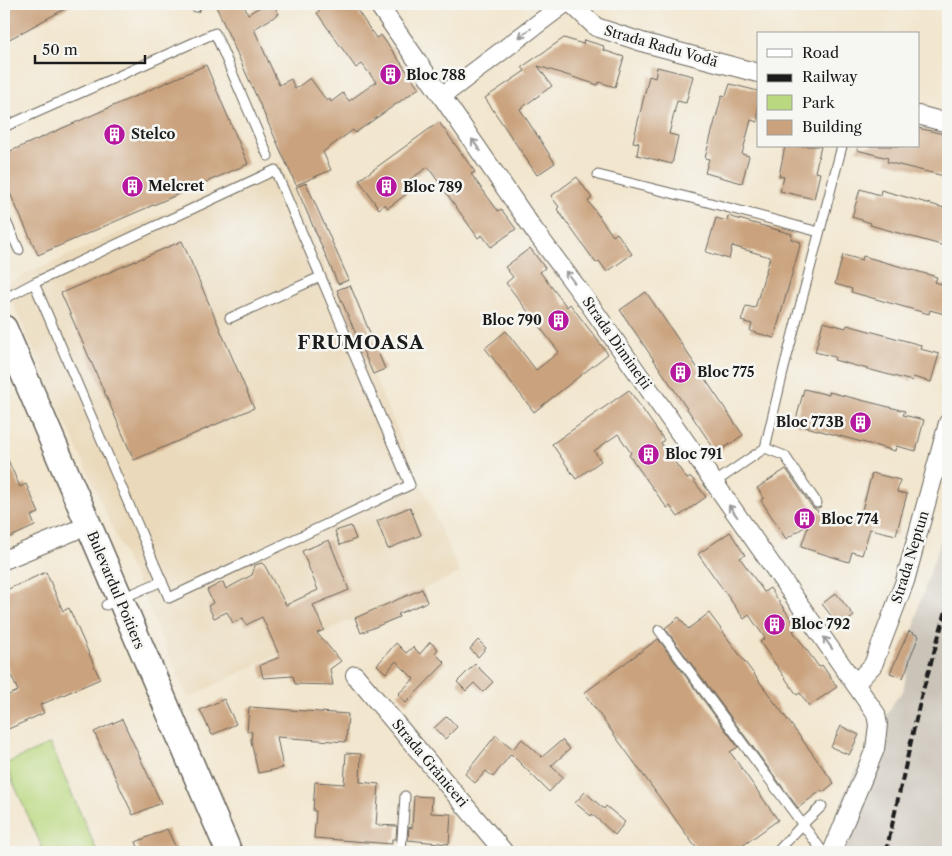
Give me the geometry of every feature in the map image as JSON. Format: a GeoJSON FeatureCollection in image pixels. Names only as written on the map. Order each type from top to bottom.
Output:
{"type":"FeatureCollection","features":[{"type":"Feature","properties":{"kind":"main road","name":"Bulevardul Poitiers"},"geometry":{"type":"LineString","coordinates":[[4,328],[213,852]]}},
{"type":"Feature","properties":{"kind":"main road","name":"Bulevardul Poitiers"},"geometry":{"type":"LineString","coordinates":[[4,366],[74,531],[113,602],[229,852]]}},
{"type":"Feature","properties":{"kind":"street","name":"Strada Dimineții"},"geometry":{"type":"LineString","coordinates":[[378,4],[534,230],[600,319],[856,683]]}},
{"type":"Feature","properties":{"kind":"street"},"geometry":{"type":"LineString","coordinates":[[442,96],[564,4]]}},
{"type":"Feature","properties":{"kind":"street","name":"Strada Radu Vodă"},"geometry":{"type":"LineString","coordinates":[[572,4],[596,27],[645,43],[757,73]]}},
{"type":"Feature","properties":{"kind":"street"},"geometry":{"type":"LineString","coordinates":[[920,116],[948,123]]}},
{"type":"Feature","properties":{"kind":"street","name":"Strada Neptun"},"geometry":{"type":"LineString","coordinates":[[856,683],[873,665],[905,581],[948,423]]}},
{"type":"Feature","properties":{"kind":"street"},"geometry":{"type":"LineString","coordinates":[[4,560],[74,531]]}},
{"type":"Feature","properties":{"kind":"street","name":"Strada Grăniceri"},"geometry":{"type":"LineString","coordinates":[[355,675],[504,852]]}},
{"type":"Feature","properties":{"kind":"street"},"geometry":{"type":"LineString","coordinates":[[832,852],[875,749],[878,725],[876,714],[856,683]]}},
{"type":"Feature","properties":{"kind":"lane"},"geometry":{"type":"LineString","coordinates":[[4,128],[215,33],[268,156]]}},
{"type":"Feature","properties":{"kind":"lane"},"geometry":{"type":"LineString","coordinates":[[714,483],[765,448],[841,148]]}},
{"type":"Feature","properties":{"kind":"lane"},"geometry":{"type":"LineString","coordinates":[[4,299],[34,284],[274,170],[410,485],[169,598],[34,284]]}},
{"type":"Feature","properties":{"kind":"lane"},"geometry":{"type":"LineString","coordinates":[[598,175],[819,232]]}},
{"type":"Feature","properties":{"kind":"lane"},"geometry":{"type":"LineString","coordinates":[[4,216],[19,250]]}},
{"type":"Feature","properties":{"kind":"lane"},"geometry":{"type":"LineString","coordinates":[[230,318],[320,277]]}},
{"type":"Feature","properties":{"kind":"lane"},"geometry":{"type":"LineString","coordinates":[[765,448],[785,456],[817,503]]}},
{"type":"Feature","properties":{"kind":"lane"},"geometry":{"type":"LineString","coordinates":[[113,602],[162,581]]}},
{"type":"Feature","properties":{"kind":"lane"},"geometry":{"type":"LineString","coordinates":[[659,630],[823,852]]}},
{"type":"Feature","properties":{"kind":"lane"},"geometry":{"type":"LineString","coordinates":[[401,852],[405,796]]}},
{"type":"Feature","properties":{"kind":"lane"},"geometry":{"type":"LineString","coordinates":[[777,852],[822,806]]}},
{"type":"Feature","properties":{"kind":"shaded area"},"geometry":{"type":"Polygon","coordinates":[[[280,162],[460,573],[326,631],[188,698],[4,284],[280,162]]]}},
{"type":"Feature","properties":{"kind":"shaded area"},"geometry":{"type":"Polygon","coordinates":[[[948,518],[948,852],[828,852],[845,792],[894,702],[903,691],[918,608],[948,518]]]}},
{"type":"Feature","properties":{"kind":"green space"},"geometry":{"type":"Polygon","coordinates":[[[50,744],[97,851],[44,852],[5,764],[50,744]]]}},
{"type":"Feature","properties":{"kind":"building"},"geometry":{"type":"Polygon","coordinates":[[[4,4],[74,4],[4,42],[4,4]]]}},
{"type":"Feature","properties":{"kind":"building"},"geometry":{"type":"Polygon","coordinates":[[[215,4],[243,4],[248,14],[265,4],[273,4],[279,14],[254,29],[279,85],[291,79],[295,89],[310,78],[327,101],[330,99],[331,102],[343,93],[349,101],[376,82],[362,64],[356,68],[317,13],[323,8],[320,4],[348,4],[352,9],[355,7],[376,38],[381,35],[419,88],[355,133],[353,130],[323,152],[331,170],[296,185],[215,4]]]}},
{"type":"Feature","properties":{"kind":"building"},"geometry":{"type":"Polygon","coordinates":[[[564,38],[583,44],[584,40],[604,46],[603,50],[624,57],[615,87],[599,82],[598,85],[538,66],[552,86],[520,109],[555,163],[537,175],[485,98],[525,71],[522,67],[564,38]]]}},
{"type":"Feature","properties":{"kind":"building"},"geometry":{"type":"Polygon","coordinates":[[[206,65],[248,164],[38,255],[4,180],[4,154],[206,65]]]}},
{"type":"Feature","properties":{"kind":"building"},"geometry":{"type":"Polygon","coordinates":[[[657,67],[693,76],[686,103],[677,101],[669,134],[678,136],[672,164],[637,155],[639,143],[633,142],[649,76],[655,78],[657,67]]]}},
{"type":"Feature","properties":{"kind":"building"},"geometry":{"type":"Polygon","coordinates":[[[730,84],[757,91],[757,122],[751,120],[742,154],[749,156],[742,183],[705,173],[709,159],[705,158],[722,95],[726,96],[730,84]]]}},
{"type":"Feature","properties":{"kind":"building","name":"Bloc 789"},"geometry":{"type":"Polygon","coordinates":[[[439,122],[475,172],[471,174],[498,211],[501,209],[516,229],[491,247],[482,235],[478,238],[428,167],[408,181],[413,189],[388,208],[385,204],[379,209],[359,180],[439,122]]]}},
{"type":"Feature","properties":{"kind":"building"},"geometry":{"type":"Polygon","coordinates":[[[920,128],[948,135],[948,177],[887,162],[888,158],[857,150],[858,148],[920,148],[920,128]]]}},
{"type":"Feature","properties":{"kind":"building"},"geometry":{"type":"Polygon","coordinates":[[[785,148],[821,148],[815,172],[820,173],[814,199],[780,191],[784,177],[779,176],[785,148]]]}},
{"type":"Feature","properties":{"kind":"building"},"geometry":{"type":"Polygon","coordinates":[[[577,177],[592,198],[588,201],[613,236],[617,233],[632,254],[607,272],[599,261],[596,263],[557,209],[559,207],[551,196],[577,177]]]}},
{"type":"Feature","properties":{"kind":"building"},"geometry":{"type":"Polygon","coordinates":[[[306,183],[349,280],[338,284],[296,187],[306,183]]]}},
{"type":"Feature","properties":{"kind":"building"},"geometry":{"type":"Polygon","coordinates":[[[860,189],[880,195],[881,190],[948,209],[948,247],[870,225],[871,223],[852,217],[860,189]]]}},
{"type":"Feature","properties":{"kind":"building"},"geometry":{"type":"Polygon","coordinates":[[[728,216],[792,234],[791,239],[801,242],[774,338],[750,331],[752,324],[741,321],[746,306],[755,308],[770,257],[732,246],[729,259],[706,252],[716,218],[727,221],[728,216]]]}},
{"type":"Feature","properties":{"kind":"building"},"geometry":{"type":"Polygon","coordinates":[[[182,241],[254,408],[134,460],[61,293],[182,241]]]}},
{"type":"Feature","properties":{"kind":"building","name":"Bloc 790"},"geometry":{"type":"Polygon","coordinates":[[[530,248],[545,268],[540,272],[567,307],[570,304],[608,354],[534,412],[485,348],[506,331],[536,370],[559,352],[506,283],[513,277],[505,267],[530,248]]]}},
{"type":"Feature","properties":{"kind":"building"},"geometry":{"type":"Polygon","coordinates":[[[843,255],[862,260],[863,256],[937,277],[935,282],[948,286],[948,315],[930,310],[929,314],[851,292],[852,289],[835,284],[843,255]]]}},
{"type":"Feature","properties":{"kind":"building"},"geometry":{"type":"Polygon","coordinates":[[[350,285],[385,369],[373,374],[337,290],[350,285]]]}},
{"type":"Feature","properties":{"kind":"building","name":"Bloc 775"},"geometry":{"type":"Polygon","coordinates":[[[646,292],[743,435],[717,453],[620,310],[646,292]]]}},
{"type":"Feature","properties":{"kind":"building"},"geometry":{"type":"Polygon","coordinates":[[[823,322],[846,328],[847,325],[921,345],[920,349],[939,354],[931,382],[913,377],[912,381],[834,360],[835,357],[815,352],[823,322]]]}},
{"type":"Feature","properties":{"kind":"building","name":"Bloc 773B"},"geometry":{"type":"Polygon","coordinates":[[[804,389],[829,395],[829,392],[905,411],[903,415],[924,420],[916,451],[896,446],[895,451],[795,424],[804,389]]]}},
{"type":"Feature","properties":{"kind":"building","name":"Bloc 791"},"geometry":{"type":"Polygon","coordinates":[[[629,390],[664,440],[661,443],[687,479],[691,477],[706,497],[678,517],[670,506],[667,508],[629,455],[631,453],[618,434],[594,451],[601,461],[576,479],[552,444],[629,390]]]}},
{"type":"Feature","properties":{"kind":"building"},"geometry":{"type":"Polygon","coordinates":[[[4,451],[20,487],[26,484],[39,513],[31,516],[35,526],[4,540],[4,451]]]}},
{"type":"Feature","properties":{"kind":"building","name":"Bloc 774"},"geometry":{"type":"Polygon","coordinates":[[[786,469],[812,507],[819,512],[858,525],[872,473],[900,480],[897,492],[907,494],[896,535],[870,529],[862,555],[852,552],[849,562],[801,547],[809,524],[786,539],[761,500],[764,498],[757,488],[786,469]]]}},
{"type":"Feature","properties":{"kind":"building"},"geometry":{"type":"Polygon","coordinates":[[[410,507],[421,535],[388,549],[377,521],[410,507]]]}},
{"type":"Feature","properties":{"kind":"building"},"geometry":{"type":"Polygon","coordinates":[[[351,526],[356,539],[340,545],[335,531],[351,526]]]}},
{"type":"Feature","properties":{"kind":"building","name":"Bloc 792"},"geometry":{"type":"Polygon","coordinates":[[[730,532],[745,555],[740,558],[764,592],[770,588],[797,628],[793,631],[819,667],[822,665],[837,687],[809,706],[800,693],[797,695],[760,642],[765,638],[749,615],[744,619],[698,554],[730,532]]]}},
{"type":"Feature","properties":{"kind":"building"},"geometry":{"type":"Polygon","coordinates":[[[329,540],[349,590],[313,605],[324,630],[317,633],[341,661],[330,669],[333,685],[295,684],[293,676],[263,678],[260,665],[280,657],[262,617],[246,625],[243,618],[233,623],[227,612],[214,618],[208,606],[213,603],[207,590],[223,582],[226,589],[252,575],[255,565],[262,563],[286,605],[318,590],[302,551],[329,540]]]}},
{"type":"Feature","properties":{"kind":"building"},"geometry":{"type":"Polygon","coordinates":[[[46,572],[63,611],[69,608],[100,679],[40,705],[44,713],[4,731],[4,697],[18,691],[4,659],[4,591],[46,572]]]}},
{"type":"Feature","properties":{"kind":"building"},"geometry":{"type":"Polygon","coordinates":[[[422,589],[427,602],[398,614],[399,617],[361,633],[355,618],[422,589]]]}},
{"type":"Feature","properties":{"kind":"building"},"geometry":{"type":"Polygon","coordinates":[[[836,593],[854,616],[840,627],[822,604],[836,593]]]}},
{"type":"Feature","properties":{"kind":"building"},"geometry":{"type":"Polygon","coordinates":[[[709,613],[834,783],[798,808],[665,628],[679,617],[688,629],[709,613]]]}},
{"type":"Feature","properties":{"kind":"building"},"geometry":{"type":"Polygon","coordinates":[[[909,631],[919,636],[903,678],[890,673],[909,631]]]}},
{"type":"Feature","properties":{"kind":"building"},"geometry":{"type":"Polygon","coordinates":[[[658,639],[738,747],[730,752],[778,820],[734,852],[699,852],[584,693],[658,639]]]}},
{"type":"Feature","properties":{"kind":"building"},"geometry":{"type":"Polygon","coordinates":[[[478,640],[486,648],[478,657],[470,649],[478,640]]]}},
{"type":"Feature","properties":{"kind":"building"},"geometry":{"type":"Polygon","coordinates":[[[430,642],[438,649],[435,653],[445,663],[406,703],[398,694],[414,679],[396,661],[386,673],[377,665],[396,643],[406,653],[413,647],[420,654],[430,642]]]}},
{"type":"Feature","properties":{"kind":"building"},"geometry":{"type":"Polygon","coordinates":[[[475,664],[493,682],[483,692],[474,683],[466,691],[457,682],[475,664]]]}},
{"type":"Feature","properties":{"kind":"building"},"geometry":{"type":"Polygon","coordinates":[[[224,699],[236,724],[212,735],[200,710],[224,699]]]}},
{"type":"Feature","properties":{"kind":"building"},"geometry":{"type":"Polygon","coordinates":[[[249,707],[348,714],[346,742],[277,737],[283,768],[258,773],[251,741],[252,732],[247,731],[249,707]]]}},
{"type":"Feature","properties":{"kind":"building"},"geometry":{"type":"Polygon","coordinates":[[[447,716],[457,727],[445,739],[434,728],[447,716]]]}},
{"type":"Feature","properties":{"kind":"building"},"geometry":{"type":"Polygon","coordinates":[[[122,719],[161,803],[133,815],[94,732],[122,719]]]}},
{"type":"Feature","properties":{"kind":"building"},"geometry":{"type":"Polygon","coordinates":[[[841,726],[859,735],[849,755],[831,747],[841,726]]]}},
{"type":"Feature","properties":{"kind":"building"},"geometry":{"type":"Polygon","coordinates":[[[496,735],[513,749],[522,739],[542,757],[562,740],[570,749],[551,766],[563,777],[549,792],[511,754],[493,777],[486,771],[475,783],[465,774],[496,735]]]}},
{"type":"Feature","properties":{"kind":"building"},"geometry":{"type":"Polygon","coordinates":[[[346,753],[361,754],[360,782],[379,784],[376,825],[397,826],[396,839],[392,839],[392,844],[314,838],[316,811],[313,811],[315,782],[344,784],[346,753]]]}},
{"type":"Feature","properties":{"kind":"building"},"geometry":{"type":"Polygon","coordinates":[[[585,792],[604,809],[606,806],[625,822],[615,835],[592,814],[591,816],[575,803],[585,792]]]}},
{"type":"Feature","properties":{"kind":"building"},"geometry":{"type":"Polygon","coordinates":[[[414,796],[432,797],[431,813],[451,814],[449,844],[408,840],[409,827],[412,828],[414,796]]]}},
{"type":"Feature","properties":{"kind":"building"},"geometry":{"type":"Polygon","coordinates":[[[167,829],[178,852],[140,852],[136,842],[167,829]]]}},
{"type":"Feature","properties":{"kind":"railway"},"geometry":{"type":"LineString","coordinates":[[886,852],[921,697],[948,604]]}},
{"type":"Feature","properties":{"kind":"place","name":"Bloc 788"},"geometry":{"type":"Point","coordinates":[390,75]}},
{"type":"Feature","properties":{"kind":"place","name":"Stelco"},"geometry":{"type":"Point","coordinates":[115,134]}},
{"type":"Feature","properties":{"kind":"place","name":"Melcret"},"geometry":{"type":"Point","coordinates":[132,186]}},
{"type":"Feature","properties":{"kind":"place","name":"Bloc 789"},"geometry":{"type":"Point","coordinates":[387,187]}},
{"type":"Feature","properties":{"kind":"place","name":"Bloc 790"},"geometry":{"type":"Point","coordinates":[558,320]}},
{"type":"Feature","properties":{"kind":"place","name":"Bloc 775"},"geometry":{"type":"Point","coordinates":[681,372]}},
{"type":"Feature","properties":{"kind":"place","name":"Bloc 773B"},"geometry":{"type":"Point","coordinates":[860,422]}},
{"type":"Feature","properties":{"kind":"place","name":"Bloc 791"},"geometry":{"type":"Point","coordinates":[649,454]}},
{"type":"Feature","properties":{"kind":"place","name":"Bloc 774"},"geometry":{"type":"Point","coordinates":[805,519]}},
{"type":"Feature","properties":{"kind":"place","name":"Bloc 792"},"geometry":{"type":"Point","coordinates":[775,624]}},
{"type":"Feature","properties":{"kind":"district","name":"FRUMOASA"},"geometry":{"type":"Point","coordinates":[361,342]}}]}
